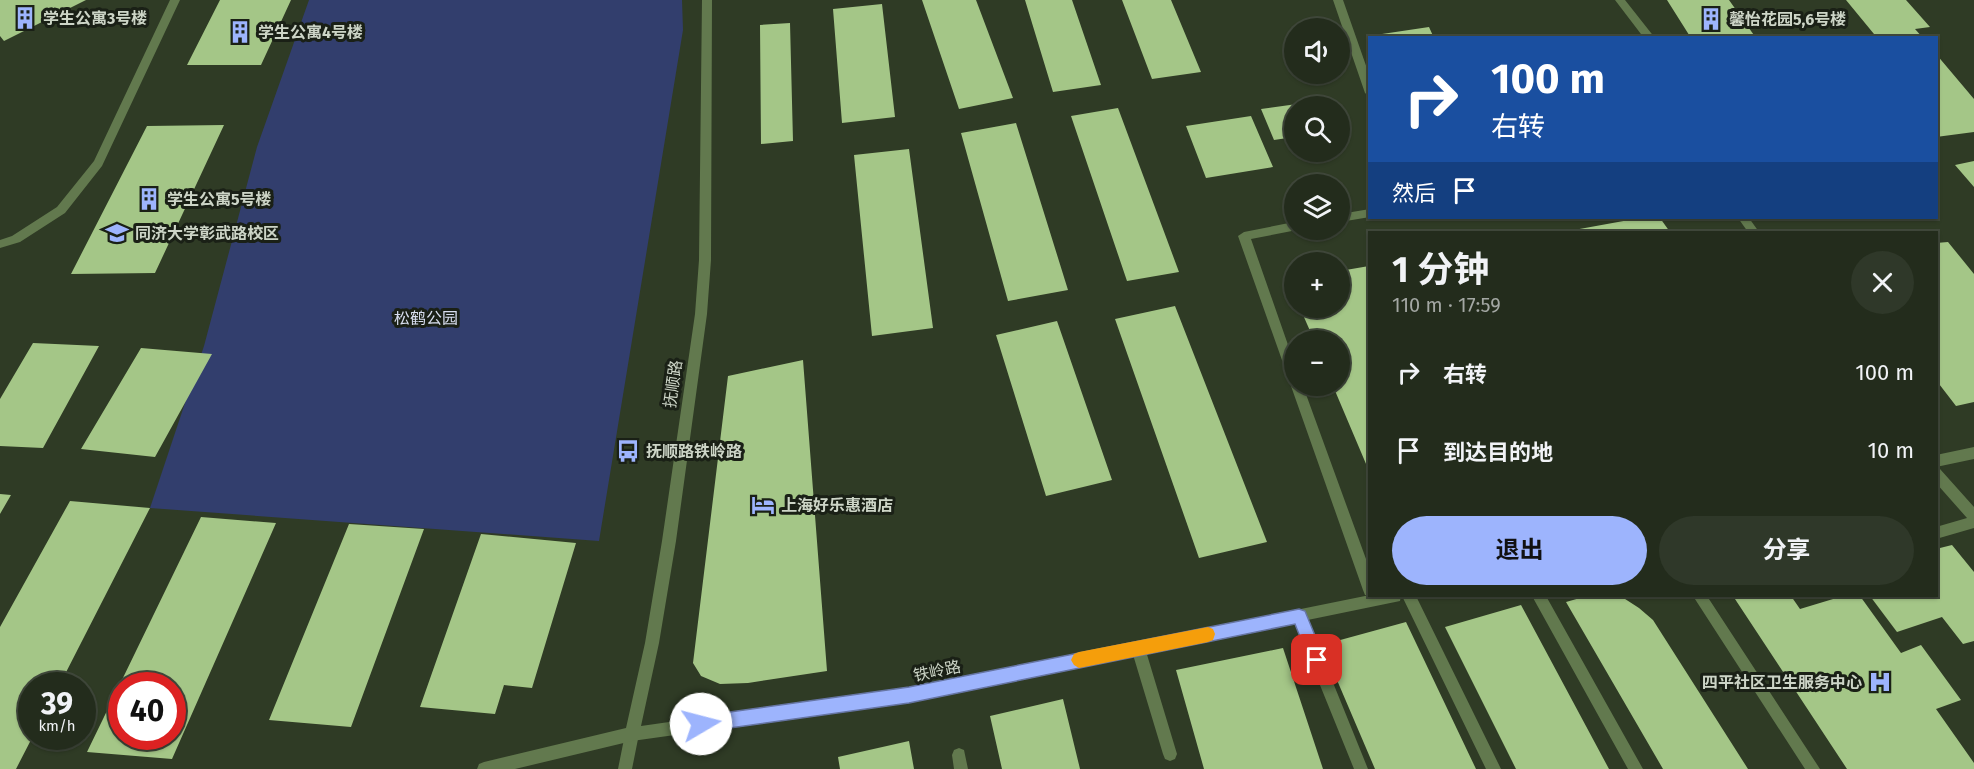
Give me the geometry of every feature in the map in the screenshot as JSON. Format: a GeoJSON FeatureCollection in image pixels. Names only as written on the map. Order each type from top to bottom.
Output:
{"type":"FeatureCollection","features":[{"type":"Feature","properties":{"kind":"street"},"geometry":{"type":"LineString","coordinates":[[0,244],[16,239],[61,210],[98,163],[175,0]]}},
{"type":"Feature","properties":{"kind":"street","name":"抚顺路"},"geometry":{"type":"LineString","coordinates":[[625,769],[652,643],[701,314],[705,250],[707,0]]}},
{"type":"Feature","properties":{"kind":"street"},"geometry":{"type":"LineString","coordinates":[[1338,0],[1368,87]]}},
{"type":"Feature","properties":{"kind":"street"},"geometry":{"type":"LineString","coordinates":[[1620,0],[1648,36]]}},
{"type":"Feature","properties":{"kind":"street"},"geometry":{"type":"LineString","coordinates":[[1350,216],[1368,213]]}},
{"type":"Feature","properties":{"kind":"street"},"geometry":{"type":"LineString","coordinates":[[1744,219],[1753,231]]}},
{"type":"Feature","properties":{"kind":"street"},"geometry":{"type":"LineString","coordinates":[[1284,228],[1244,236],[1284,349]]}},
{"type":"Feature","properties":{"kind":"street"},"geometry":{"type":"LineString","coordinates":[[1301,396],[1368,586]]}},
{"type":"Feature","properties":{"kind":"street"},"geometry":{"type":"LineString","coordinates":[[1938,460],[1974,453]]}},
{"type":"Feature","properties":{"kind":"street"},"geometry":{"type":"LineString","coordinates":[[1938,474],[1974,516]]}},
{"type":"Feature","properties":{"kind":"street"},"geometry":{"type":"LineString","coordinates":[[1938,532],[1974,522]]}},
{"type":"Feature","properties":{"kind":"street","name":"铁岭路"},"geometry":{"type":"LineString","coordinates":[[484,769],[632,734],[909,695],[1299,616],[1368,596]]}},
{"type":"Feature","properties":{"kind":"street"},"geometry":{"type":"LineString","coordinates":[[1409,597],[1494,769]]}},
{"type":"Feature","properties":{"kind":"street"},"geometry":{"type":"LineString","coordinates":[[1540,597],[1636,769]]}},
{"type":"Feature","properties":{"kind":"street"},"geometry":{"type":"LineString","coordinates":[[1701,597],[1813,769]]}},
{"type":"Feature","properties":{"kind":"street"},"geometry":{"type":"LineString","coordinates":[[1299,616],[1360,769]]}},
{"type":"Feature","properties":{"kind":"street"},"geometry":{"type":"LineString","coordinates":[[1138,648],[1170,754]]}},
{"type":"Feature","properties":{"kind":"green space","name":"松鹤公园"},"geometry":{"type":"Polygon","coordinates":[[[309,0],[682,0],[683,30],[599,541],[150,508],[204,346],[257,147],[309,0]]]}},
{"type":"Feature","properties":{"kind":"building","name":"学生公寓3号楼"},"geometry":{"type":"Polygon","coordinates":[[[0,0],[86,0],[4,41],[0,36],[0,0]]]}},
{"type":"Feature","properties":{"kind":"building","name":"学生公寓4号楼"},"geometry":{"type":"Polygon","coordinates":[[[220,0],[291,0],[261,65],[187,65],[220,0]]]}},
{"type":"Feature","properties":{"kind":"building"},"geometry":{"type":"Polygon","coordinates":[[[922,0],[976,0],[1013,98],[959,109],[922,0]]]}},
{"type":"Feature","properties":{"kind":"building"},"geometry":{"type":"Polygon","coordinates":[[[1025,0],[1072,0],[1101,85],[1053,92],[1025,0]]]}},
{"type":"Feature","properties":{"kind":"building"},"geometry":{"type":"Polygon","coordinates":[[[1122,0],[1171,0],[1201,72],[1152,79],[1122,0]]]}},
{"type":"Feature","properties":{"kind":"building","name":"馨怡花园5,6号楼"},"geometry":{"type":"Polygon","coordinates":[[[1667,0],[1729,0],[1755,36],[1690,36],[1667,0]]]}},
{"type":"Feature","properties":{"kind":"building"},"geometry":{"type":"Polygon","coordinates":[[[1846,0],[1906,0],[1930,27],[1915,29],[1921,36],[1865,36],[1874,34],[1846,0]]]}},
{"type":"Feature","properties":{"kind":"building"},"geometry":{"type":"Polygon","coordinates":[[[882,4],[895,117],[842,123],[833,9],[882,4]]]}},
{"type":"Feature","properties":{"kind":"building"},"geometry":{"type":"Polygon","coordinates":[[[790,23],[793,141],[761,144],[760,25],[790,23]]]}},
{"type":"Feature","properties":{"kind":"building"},"geometry":{"type":"Polygon","coordinates":[[[1429,27],[1433,36],[1382,36],[1382,34],[1429,27]]]}},
{"type":"Feature","properties":{"kind":"building"},"geometry":{"type":"Polygon","coordinates":[[[1938,56],[1974,99],[1974,132],[1938,137],[1938,56]]]}},
{"type":"Feature","properties":{"kind":"building"},"geometry":{"type":"Polygon","coordinates":[[[1284,106],[1284,138],[1274,140],[1261,109],[1284,106]]]}},
{"type":"Feature","properties":{"kind":"building"},"geometry":{"type":"Polygon","coordinates":[[[1118,108],[1179,272],[1127,281],[1071,116],[1118,108]]]}},
{"type":"Feature","properties":{"kind":"building"},"geometry":{"type":"Polygon","coordinates":[[[1251,116],[1273,167],[1206,178],[1186,126],[1251,116]]]}},
{"type":"Feature","properties":{"kind":"building"},"geometry":{"type":"Polygon","coordinates":[[[1016,123],[1068,290],[1008,301],[961,133],[1016,123]]]}},
{"type":"Feature","properties":{"kind":"building","name":"学生公寓5号楼"},"geometry":{"type":"Polygon","coordinates":[[[224,125],[155,273],[71,274],[147,126],[224,125]]]}},
{"type":"Feature","properties":{"kind":"building"},"geometry":{"type":"Polygon","coordinates":[[[909,149],[933,328],[872,336],[854,155],[909,149]]]}},
{"type":"Feature","properties":{"kind":"building"},"geometry":{"type":"Polygon","coordinates":[[[1974,161],[1974,187],[1955,165],[1974,161]]]}},
{"type":"Feature","properties":{"kind":"building"},"geometry":{"type":"Polygon","coordinates":[[[1634,219],[1661,219],[1669,231],[1568,231],[1634,219]]]}},
{"type":"Feature","properties":{"kind":"building"},"geometry":{"type":"Polygon","coordinates":[[[1948,242],[1974,274],[1974,402],[1956,406],[1938,383],[1938,243],[1948,242]]]}},
{"type":"Feature","properties":{"kind":"building"},"geometry":{"type":"Polygon","coordinates":[[[1368,266],[1368,469],[1337,396],[1350,396],[1350,330],[1310,330],[1304,318],[1350,318],[1350,269],[1368,266]]]}},
{"type":"Feature","properties":{"kind":"building"},"geometry":{"type":"Polygon","coordinates":[[[1175,306],[1267,542],[1199,558],[1115,319],[1175,306]]]}},
{"type":"Feature","properties":{"kind":"building"},"geometry":{"type":"Polygon","coordinates":[[[1057,321],[1112,480],[1046,496],[996,335],[1057,321]]]}},
{"type":"Feature","properties":{"kind":"building"},"geometry":{"type":"Polygon","coordinates":[[[33,343],[99,346],[43,448],[0,446],[0,399],[33,343]]]}},
{"type":"Feature","properties":{"kind":"building"},"geometry":{"type":"Polygon","coordinates":[[[141,348],[212,354],[155,457],[81,449],[141,348]]]}},
{"type":"Feature","properties":{"kind":"building","name":"上海好乐惠酒店"},"geometry":{"type":"Polygon","coordinates":[[[803,360],[827,671],[748,683],[720,684],[701,676],[693,663],[728,376],[803,360]]]}},
{"type":"Feature","properties":{"kind":"building"},"geometry":{"type":"Polygon","coordinates":[[[0,494],[11,495],[0,514],[0,494]]]}},
{"type":"Feature","properties":{"kind":"building"},"geometry":{"type":"Polygon","coordinates":[[[70,501],[150,508],[66,672],[18,672],[18,750],[26,750],[16,769],[0,769],[0,627],[70,501]]]}},
{"type":"Feature","properties":{"kind":"building"},"geometry":{"type":"Polygon","coordinates":[[[201,517],[276,523],[186,727],[186,672],[126,672],[201,517]]]}},
{"type":"Feature","properties":{"kind":"building"},"geometry":{"type":"Polygon","coordinates":[[[349,524],[424,529],[351,727],[269,720],[349,524]]]}},
{"type":"Feature","properties":{"kind":"building"},"geometry":{"type":"Polygon","coordinates":[[[481,534],[576,543],[532,688],[504,685],[495,714],[420,707],[481,534]]]}},
{"type":"Feature","properties":{"kind":"building"},"geometry":{"type":"Polygon","coordinates":[[[1952,545],[1974,572],[1974,641],[1963,644],[1942,617],[1897,632],[1871,597],[1938,597],[1938,548],[1952,545]]]}},
{"type":"Feature","properties":{"kind":"building"},"geometry":{"type":"Polygon","coordinates":[[[1584,597],[1622,597],[1653,620],[1748,769],[1663,769],[1566,602],[1584,597]]]}},
{"type":"Feature","properties":{"kind":"building","name":"四平社区卫生服务中心"},"geometry":{"type":"Polygon","coordinates":[[[1734,597],[1792,597],[1800,609],[1840,597],[1861,597],[1901,653],[1921,645],[1961,700],[1936,709],[1974,763],[1974,769],[1847,769],[1734,597]]]}},
{"type":"Feature","properties":{"kind":"building"},"geometry":{"type":"Polygon","coordinates":[[[1521,605],[1609,769],[1516,769],[1445,627],[1521,605]]]}},
{"type":"Feature","properties":{"kind":"building"},"geometry":{"type":"Polygon","coordinates":[[[1406,622],[1476,769],[1375,769],[1322,645],[1406,622]]]}},
{"type":"Feature","properties":{"kind":"building"},"geometry":{"type":"Polygon","coordinates":[[[1283,648],[1323,769],[1204,769],[1176,670],[1283,648]]]}},
{"type":"Feature","properties":{"kind":"building"},"geometry":{"type":"Polygon","coordinates":[[[1063,699],[1080,769],[1002,769],[990,716],[1063,699]]]}},
{"type":"Feature","properties":{"kind":"building"},"geometry":{"type":"Polygon","coordinates":[[[108,709],[108,750],[176,750],[172,759],[87,752],[96,750],[96,733],[108,709]]]}},
{"type":"Feature","properties":{"kind":"building"},"geometry":{"type":"Polygon","coordinates":[[[909,741],[914,769],[840,769],[838,757],[909,741]]]}},
{"type":"Feature","properties":{"kind":"slow traffic"},"geometry":{"type":"LineString","coordinates":[[1079,660],[1208,634]]}},
{"type":"Feature","properties":{"kind":"place","name":"学生公寓3号楼"},"geometry":{"type":"Point","coordinates":[25,18]}},
{"type":"Feature","properties":{"kind":"place","name":"馨怡花园5,6号楼"},"geometry":{"type":"Point","coordinates":[1711,19]}},
{"type":"Feature","properties":{"kind":"place","name":"学生公寓4号楼"},"geometry":{"type":"Point","coordinates":[240,32]}},
{"type":"Feature","properties":{"kind":"place","name":"学生公寓5号楼"},"geometry":{"type":"Point","coordinates":[149,199]}},
{"type":"Feature","properties":{"kind":"place","name":"同济大学彰武路校区"},"geometry":{"type":"Point","coordinates":[117,233]}},
{"type":"Feature","properties":{"kind":"place","name":"抚顺路铁岭路"},"geometry":{"type":"Point","coordinates":[628,451]}},
{"type":"Feature","properties":{"kind":"place","name":"上海好乐惠酒店"},"geometry":{"type":"Point","coordinates":[763,505]}},
{"type":"Feature","properties":{"kind":"place","name":"四平社区卫生服务中心"},"geometry":{"type":"Point","coordinates":[1880,682]}},
{"type":"Feature","properties":{"kind":"route"},"geometry":{"type":"LineString","coordinates":[[701,724],[909,695],[1299,616],[1317,660]]}}]}
